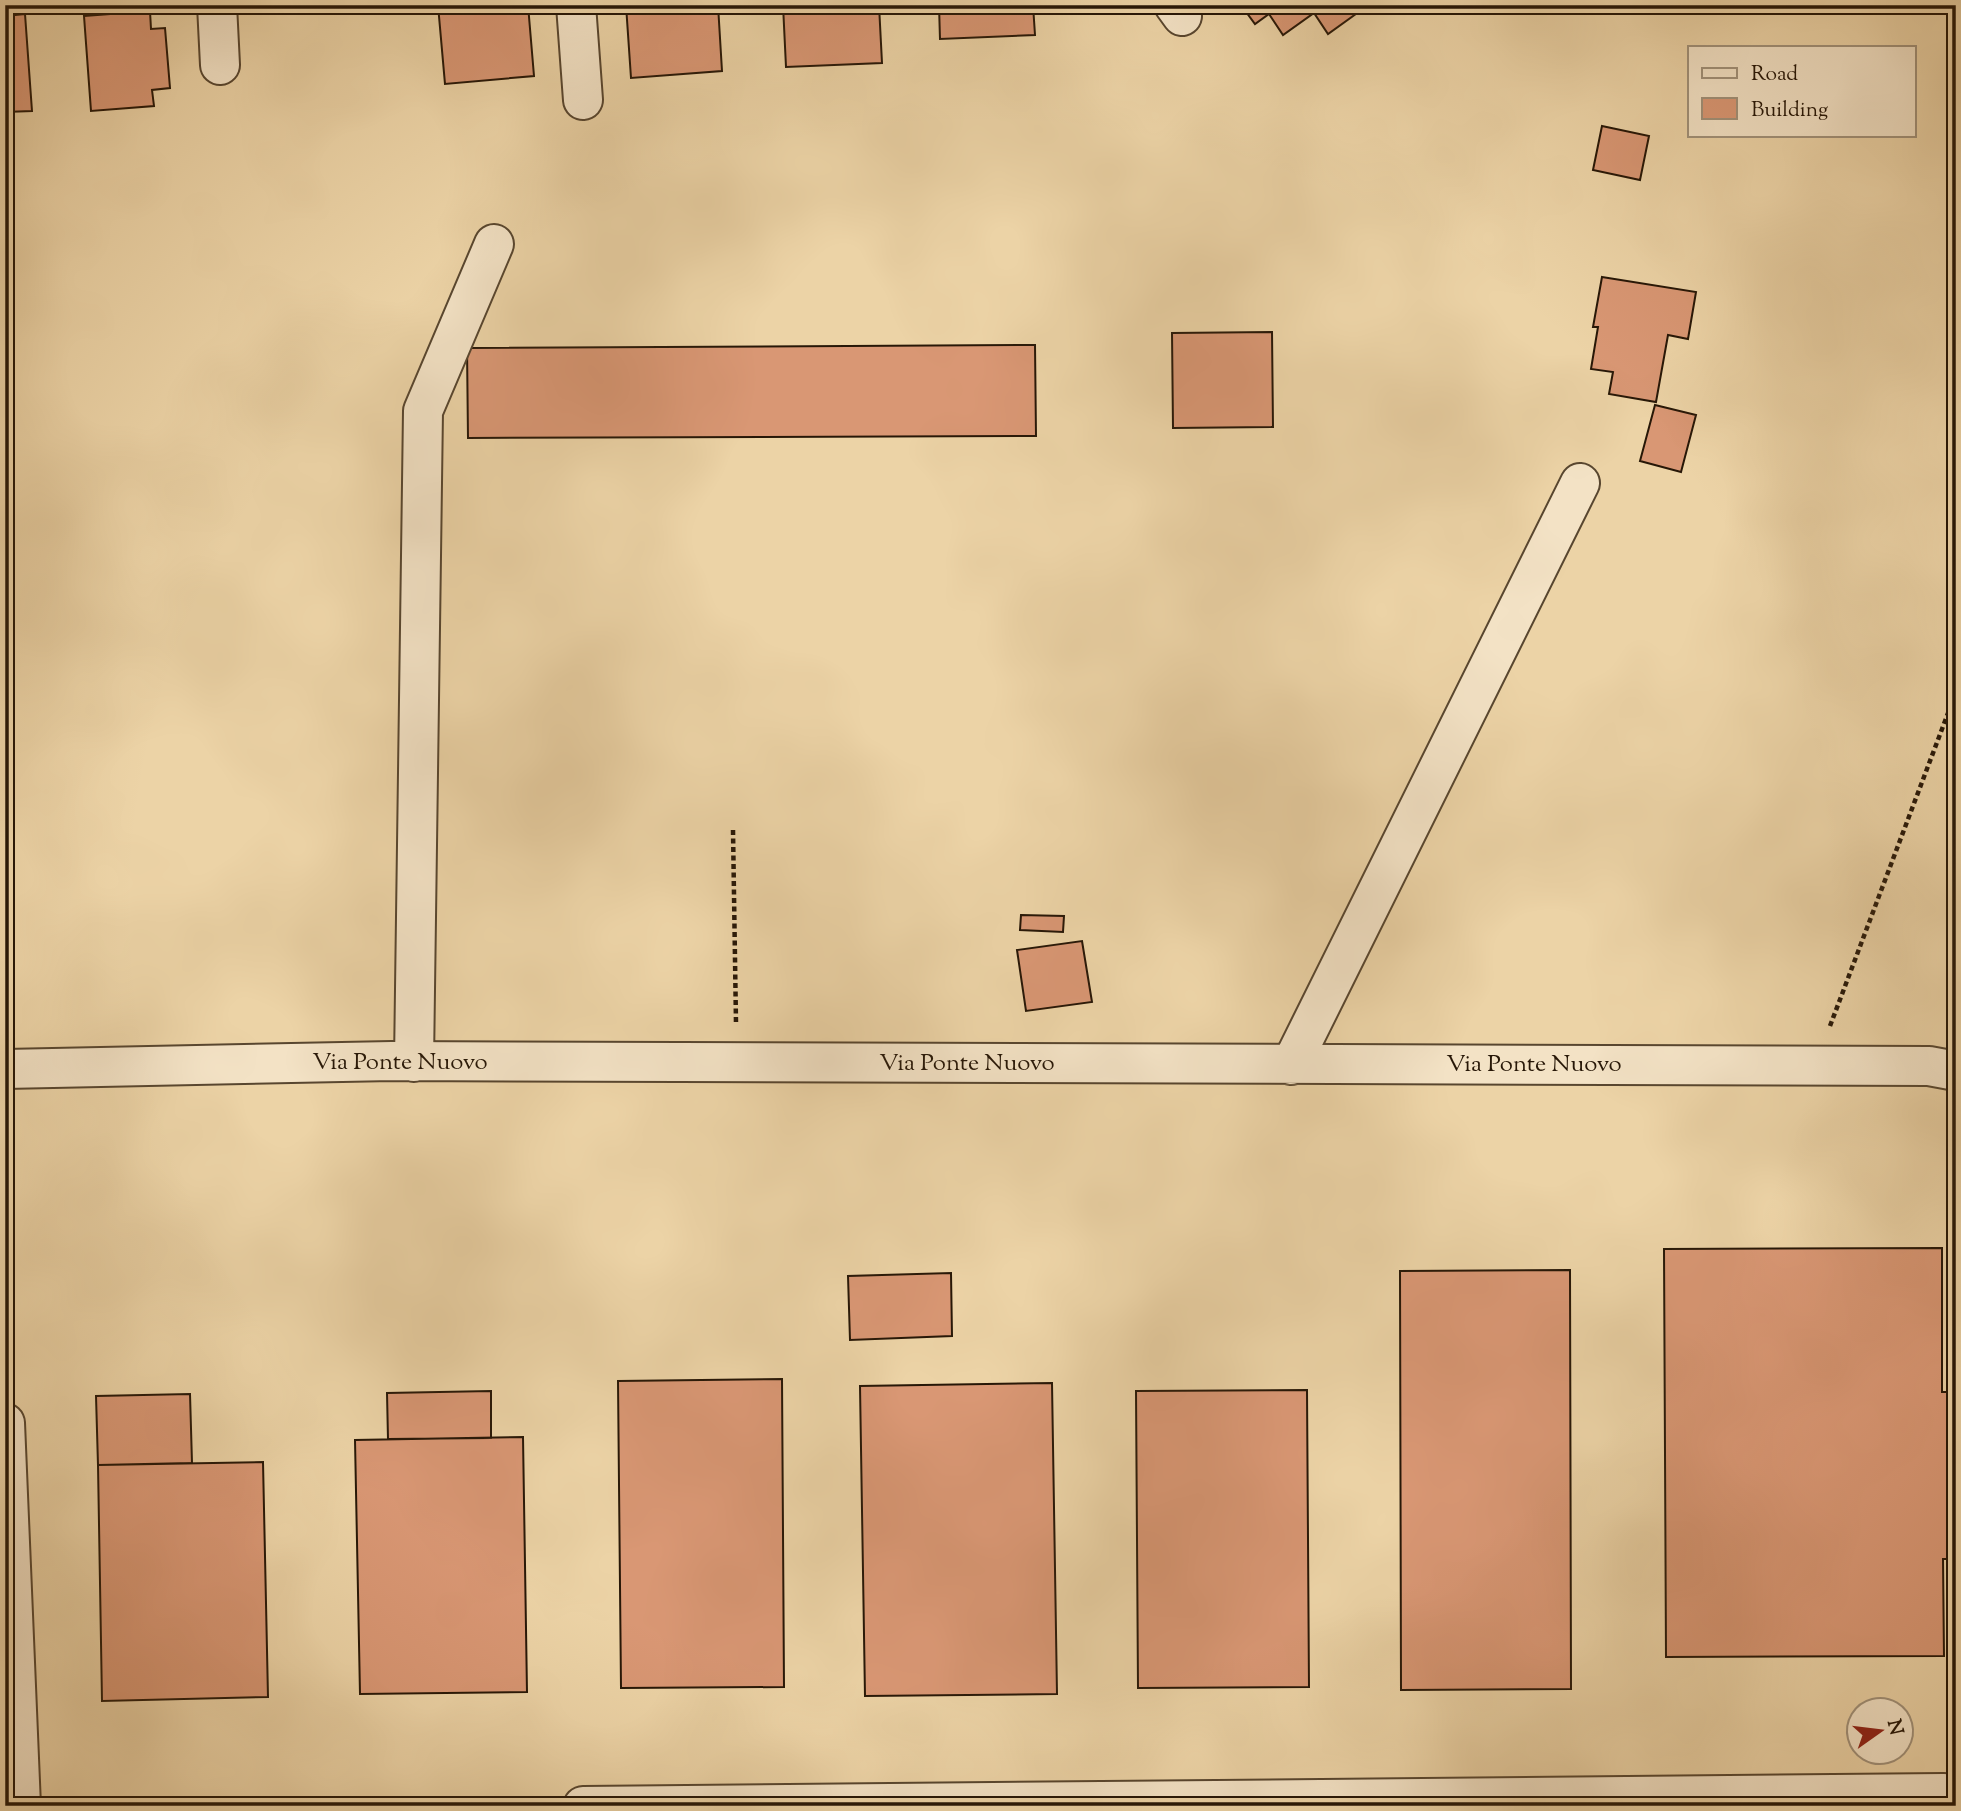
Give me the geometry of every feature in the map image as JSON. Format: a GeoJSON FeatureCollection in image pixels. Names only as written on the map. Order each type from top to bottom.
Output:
{"type":"FeatureCollection","features":[{"type":"Feature","properties":{"kind":"street"},"geometry":{"type":"LineString","coordinates":[[217,5],[220,65]]}},
{"type":"Feature","properties":{"kind":"street"},"geometry":{"type":"LineString","coordinates":[[576,5],[583,100]]}},
{"type":"Feature","properties":{"kind":"street"},"geometry":{"type":"LineString","coordinates":[[414,1062],[424,411],[494,244]]}},
{"type":"Feature","properties":{"kind":"street"},"geometry":{"type":"LineString","coordinates":[[1291,1065],[1580,483]]}},
{"type":"Feature","properties":{"kind":"street","name":"Via Ponte Nuovo"},"geometry":{"type":"LineString","coordinates":[[5,1069],[414,1062],[1947,1066]]}},
{"type":"Feature","properties":{"kind":"street"},"geometry":{"type":"LineString","coordinates":[[5,1423],[21,1806]]}},
{"type":"Feature","properties":{"kind":"street"},"geometry":{"type":"LineString","coordinates":[[583,1806],[1956,1794]]}},
{"type":"Feature","properties":{"kind":"path"},"geometry":{"type":"LineString","coordinates":[[1815,1066],[1956,692]]}},
{"type":"Feature","properties":{"kind":"path"},"geometry":{"type":"LineString","coordinates":[[733,830],[737,1063]]}},
{"type":"Feature","properties":{"kind":"building"},"geometry":{"type":"Polygon","coordinates":[[[438,5],[528,5],[534,76],[445,84],[438,5]]]}},
{"type":"Feature","properties":{"kind":"building"},"geometry":{"type":"Polygon","coordinates":[[[626,5],[718,5],[722,71],[631,78],[626,5]]]}},
{"type":"Feature","properties":{"kind":"building"},"geometry":{"type":"Polygon","coordinates":[[[783,5],[879,5],[882,63],[786,67],[783,5]]]}},
{"type":"Feature","properties":{"kind":"building"},"geometry":{"type":"Polygon","coordinates":[[[939,5],[1033,5],[1035,35],[940,39],[939,5]]]}},
{"type":"Feature","properties":{"kind":"building"},"geometry":{"type":"Polygon","coordinates":[[[1241,5],[1356,5],[1360,11],[1328,34],[1314,13],[1283,35],[1269,14],[1255,24],[1241,5]]]}},
{"type":"Feature","properties":{"kind":"building"},"geometry":{"type":"Polygon","coordinates":[[[150,11],[151,29],[165,28],[170,88],[152,90],[154,106],[91,111],[84,16],[150,11]]]}},
{"type":"Feature","properties":{"kind":"building"},"geometry":{"type":"Polygon","coordinates":[[[25,14],[32,111],[5,112],[5,16],[25,14]]]}},
{"type":"Feature","properties":{"kind":"building"},"geometry":{"type":"Polygon","coordinates":[[[1602,126],[1649,136],[1640,180],[1593,170],[1602,126]]]}},
{"type":"Feature","properties":{"kind":"building"},"geometry":{"type":"Polygon","coordinates":[[[1602,277],[1696,292],[1688,339],[1668,335],[1656,402],[1609,394],[1613,372],[1591,369],[1598,327],[1593,327],[1602,277]]]}},
{"type":"Feature","properties":{"kind":"building"},"geometry":{"type":"Polygon","coordinates":[[[1272,332],[1273,427],[1173,428],[1172,333],[1272,332]]]}},
{"type":"Feature","properties":{"kind":"building"},"geometry":{"type":"Polygon","coordinates":[[[1035,345],[1036,436],[468,438],[467,348],[1035,345]]]}},
{"type":"Feature","properties":{"kind":"building"},"geometry":{"type":"Polygon","coordinates":[[[1655,405],[1696,415],[1681,472],[1640,461],[1655,405]]]}},
{"type":"Feature","properties":{"kind":"building"},"geometry":{"type":"Polygon","coordinates":[[[1021,915],[1064,916],[1063,932],[1020,930],[1021,915]]]}},
{"type":"Feature","properties":{"kind":"building"},"geometry":{"type":"Polygon","coordinates":[[[1082,941],[1092,1002],[1026,1011],[1017,950],[1082,941]]]}},
{"type":"Feature","properties":{"kind":"building"},"geometry":{"type":"Polygon","coordinates":[[[1942,1248],[1942,1392],[1956,1392],[1956,1559],[1943,1559],[1944,1656],[1666,1657],[1664,1249],[1942,1248]]]}},
{"type":"Feature","properties":{"kind":"building"},"geometry":{"type":"Polygon","coordinates":[[[1570,1270],[1571,1689],[1401,1690],[1400,1271],[1570,1270]]]}},
{"type":"Feature","properties":{"kind":"building"},"geometry":{"type":"Polygon","coordinates":[[[951,1273],[952,1336],[850,1340],[848,1276],[951,1273]]]}},
{"type":"Feature","properties":{"kind":"building"},"geometry":{"type":"Polygon","coordinates":[[[782,1379],[784,1687],[621,1688],[618,1381],[782,1379]]]}},
{"type":"Feature","properties":{"kind":"building"},"geometry":{"type":"Polygon","coordinates":[[[1052,1383],[1057,1694],[865,1696],[860,1386],[1052,1383]]]}},
{"type":"Feature","properties":{"kind":"building"},"geometry":{"type":"Polygon","coordinates":[[[1307,1390],[1309,1687],[1138,1688],[1136,1391],[1307,1390]]]}},
{"type":"Feature","properties":{"kind":"building"},"geometry":{"type":"Polygon","coordinates":[[[491,1391],[491,1438],[388,1439],[387,1393],[491,1391]]]}},
{"type":"Feature","properties":{"kind":"building"},"geometry":{"type":"Polygon","coordinates":[[[190,1394],[192,1463],[98,1465],[96,1396],[190,1394]]]}},
{"type":"Feature","properties":{"kind":"building"},"geometry":{"type":"Polygon","coordinates":[[[523,1437],[527,1692],[360,1694],[355,1440],[523,1437]]]}},
{"type":"Feature","properties":{"kind":"building"},"geometry":{"type":"Polygon","coordinates":[[[263,1462],[268,1697],[102,1701],[98,1465],[263,1462]]]}}]}
